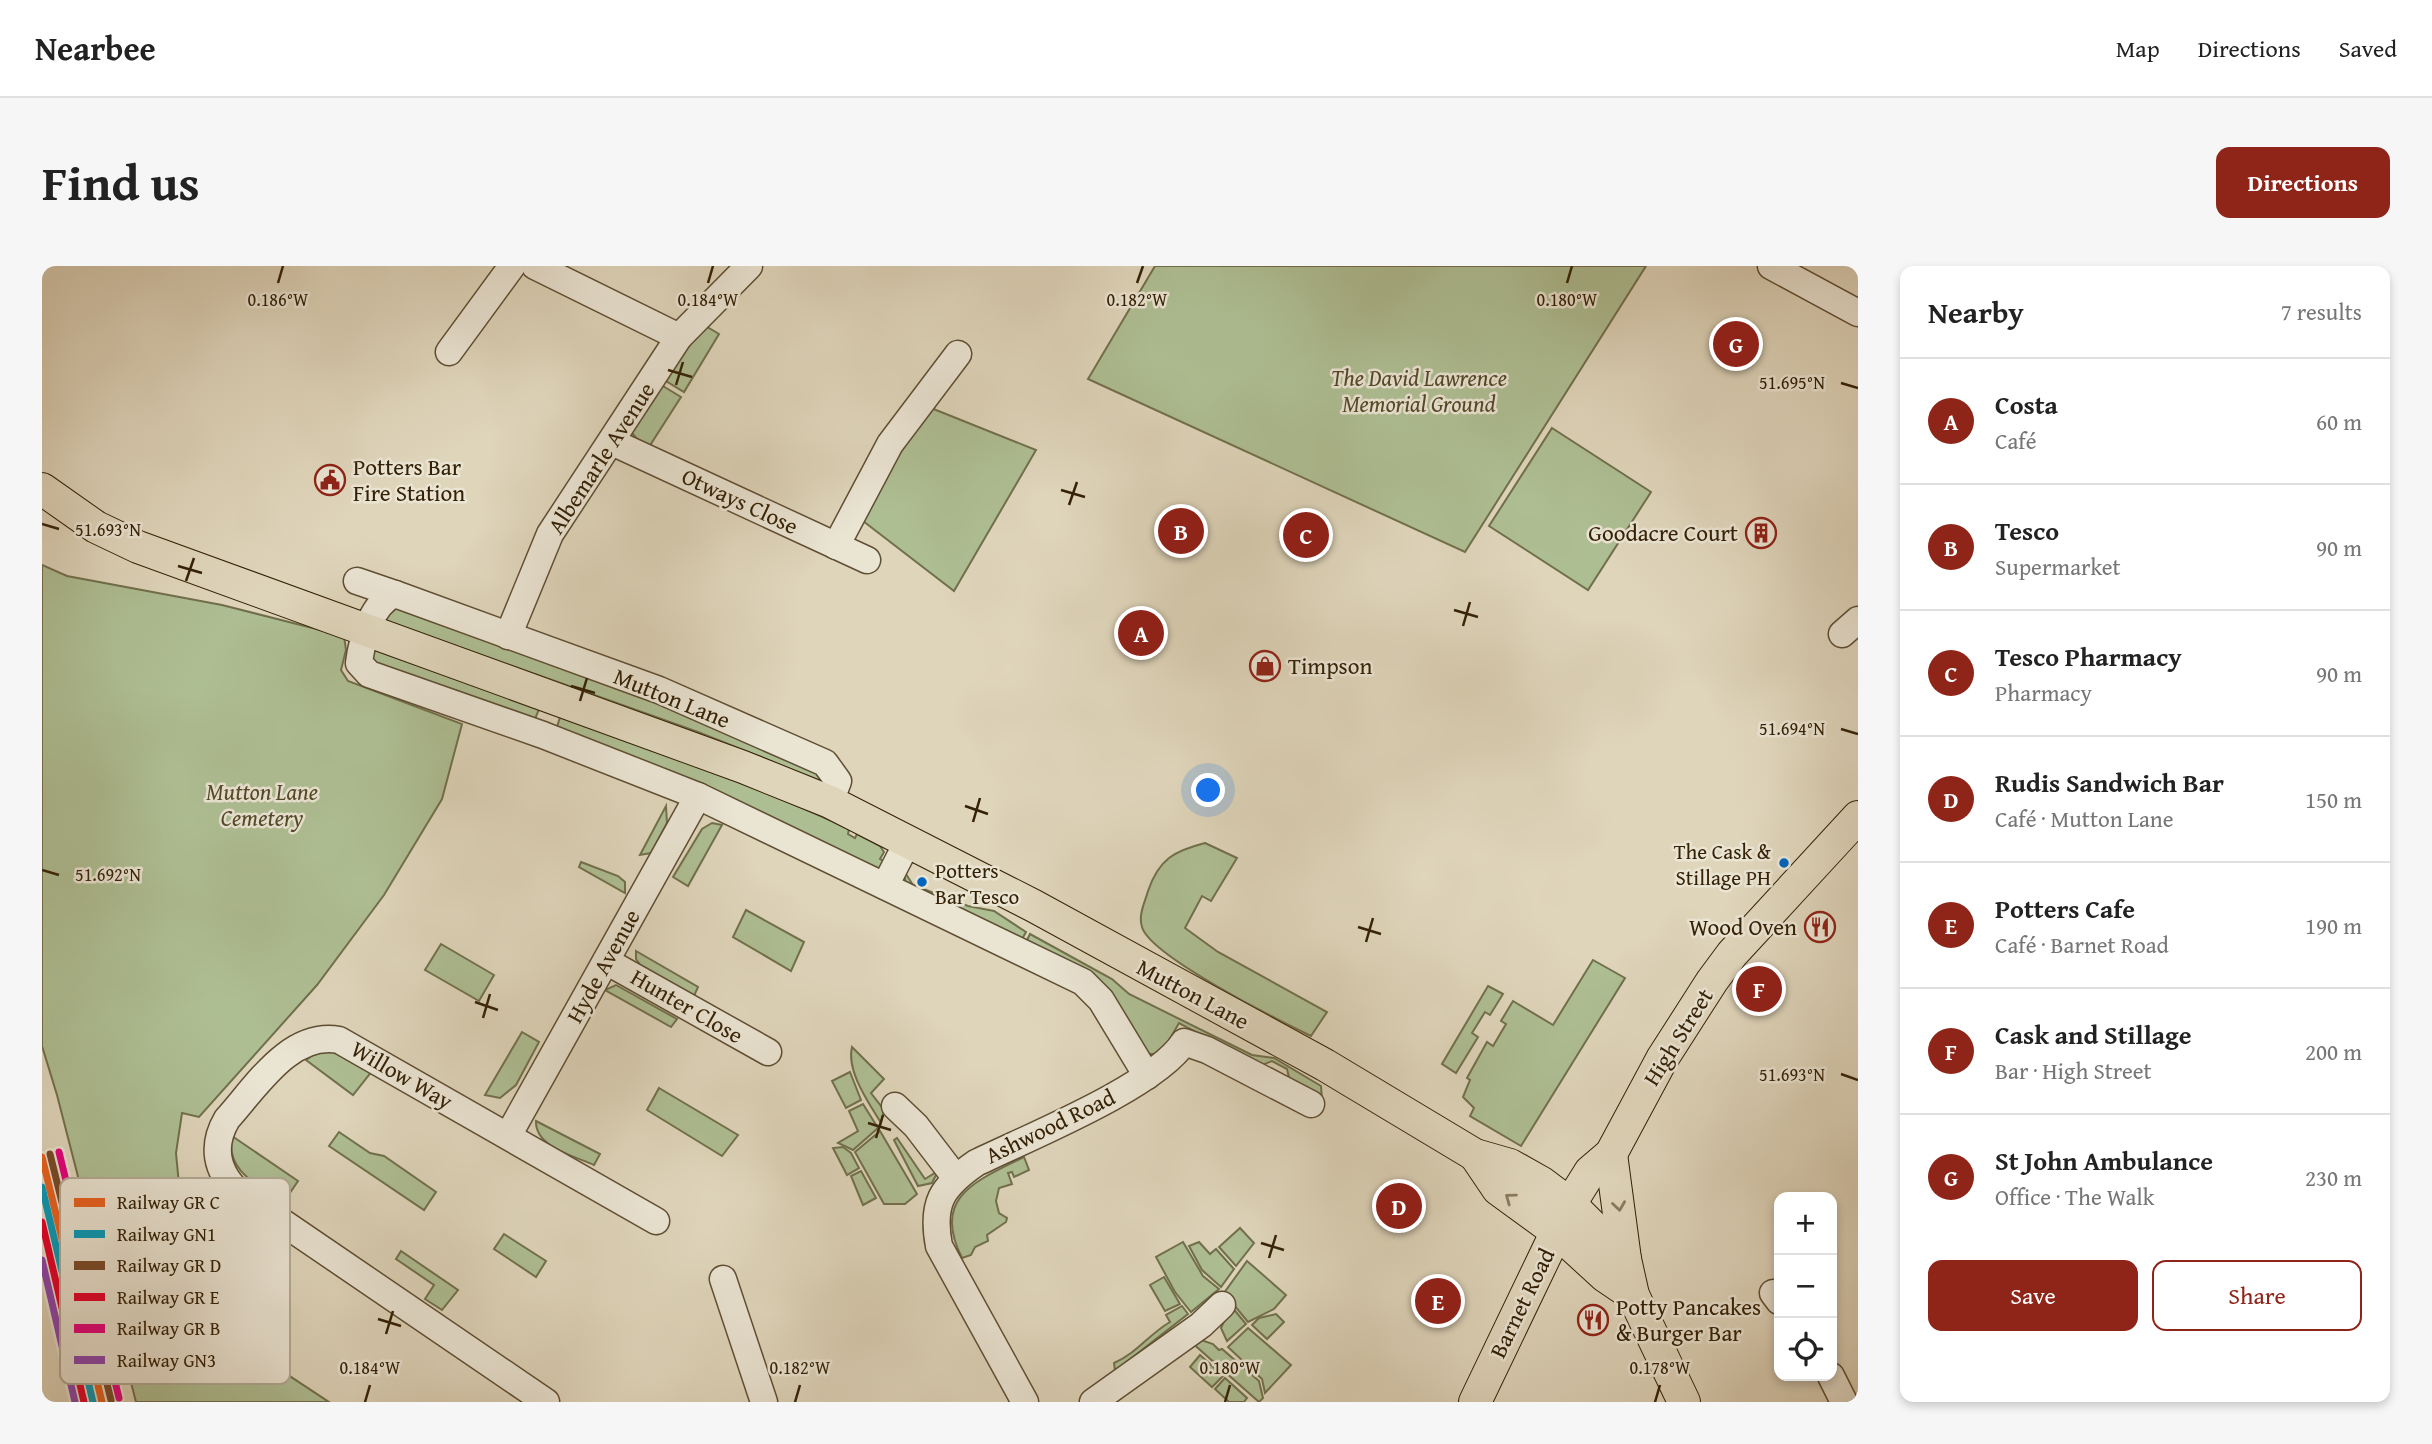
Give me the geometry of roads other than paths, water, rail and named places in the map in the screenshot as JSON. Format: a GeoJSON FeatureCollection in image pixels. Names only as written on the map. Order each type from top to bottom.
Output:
{"type":"FeatureCollection","features":[{"type":"Feature","properties":{"kind":"main road","name":"Mutton Lane"},"geometry":{"type":"LineString","coordinates":[[42,489],[96,527],[138,547],[743,766],[830,802],[908,841],[1325,1065],[1475,1155],[1510,1165],[1564,1218]]}},
{"type":"Feature","properties":{"kind":"main road","name":"High Street"},"geometry":{"type":"LineString","coordinates":[[1564,1218],[1590,1172],[1611,1154],[1662,1059],[1732,954],[1858,817]]}},
{"type":"Feature","properties":{"kind":"main road"},"geometry":{"type":"LineString","coordinates":[[1611,1154],[1625,1259],[1633,1295],[1684,1402]]}},
{"type":"Feature","properties":{"kind":"main road"},"geometry":{"type":"LineString","coordinates":[[1564,1218],[1625,1259]]}},
{"type":"Feature","properties":{"kind":"main road"},"geometry":{"type":"LineString","coordinates":[[1564,1218],[1605,1276],[1633,1295]]}},
{"type":"Feature","properties":{"kind":"main road","name":"Barnet Road"},"geometry":{"type":"LineString","coordinates":[[1475,1402],[1564,1218]]}},
{"type":"Feature","properties":{"kind":"street"},"geometry":{"type":"LineString","coordinates":[[449,352],[512,266]]}},
{"type":"Feature","properties":{"kind":"street"},"geometry":{"type":"LineString","coordinates":[[534,266],[679,337]]}},
{"type":"Feature","properties":{"kind":"street","name":"Albemarle Avenue"},"geometry":{"type":"LineString","coordinates":[[508,636],[550,534],[679,337],[749,266]]}},
{"type":"Feature","properties":{"kind":"street"},"geometry":{"type":"LineString","coordinates":[[1771,266],[1858,313]]}},
{"type":"Feature","properties":{"kind":"street"},"geometry":{"type":"LineString","coordinates":[[836,546],[890,444],[958,354]]}},
{"type":"Feature","properties":{"kind":"street","name":"Otways Close"},"geometry":{"type":"LineString","coordinates":[[612,442],[867,560]]}},
{"type":"Feature","properties":{"kind":"street","name":"Mutton Lane"},"geometry":{"type":"LineString","coordinates":[[357,580],[669,694],[825,763],[838,781],[830,802]]}},
{"type":"Feature","properties":{"kind":"street"},"geometry":{"type":"LineString","coordinates":[[395,594],[383,599],[377,607],[368,631],[359,663],[369,674],[543,735],[698,796],[1083,982],[1101,1000],[1147,1076]]}},
{"type":"Feature","properties":{"kind":"street"},"geometry":{"type":"LineString","coordinates":[[543,735],[554,698]]}},
{"type":"Feature","properties":{"kind":"street","name":"Hyde Avenue"},"geometry":{"type":"LineString","coordinates":[[508,1136],[698,796]]}},
{"type":"Feature","properties":{"kind":"street"},"geometry":{"type":"LineString","coordinates":[[885,886],[908,841]]}},
{"type":"Feature","properties":{"kind":"street","name":"Hunter Close"},"geometry":{"type":"LineString","coordinates":[[606,961],[768,1052]]}},
{"type":"Feature","properties":{"kind":"street","name":"Willow Way"},"geometry":{"type":"LineString","coordinates":[[226,1178],[217,1156],[220,1131],[227,1119],[287,1054],[300,1045],[328,1038],[350,1044],[656,1221]]}},
{"type":"Feature","properties":{"kind":"street","name":"Mutton Lane"},"geometry":{"type":"LineString","coordinates":[[1147,1076],[1170,1060],[1184,1042],[1207,1050],[1311,1104]]}},
{"type":"Feature","properties":{"kind":"street","name":"Ashwood Road"},"geometry":{"type":"LineString","coordinates":[[1025,1402],[939,1246],[936,1219],[939,1202],[955,1177],[976,1163],[1147,1076]]}},
{"type":"Feature","properties":{"kind":"street"},"geometry":{"type":"LineString","coordinates":[[895,1106],[916,1126],[955,1177]]}},
{"type":"Feature","properties":{"kind":"street","name":"Willow Way"},"geometry":{"type":"LineString","coordinates":[[290,1227],[546,1402]]}},
{"type":"Feature","properties":{"kind":"street"},"geometry":{"type":"LineString","coordinates":[[723,1279],[764,1402]]}},
{"type":"Feature","properties":{"kind":"street"},"geometry":{"type":"LineString","coordinates":[[1093,1402],[1203,1323],[1222,1305]]}},
{"type":"Feature","properties":{"kind":"street"},"geometry":{"type":"LineString","coordinates":[[1834,1381],[1844,1402]]}},
{"type":"Feature","properties":{"kind":"rail line","name":"GN1"},"geometry":{"type":"LineString","coordinates":[[42,1187],[60,1263]]}},
{"type":"Feature","properties":{"kind":"rail line","name":"GN3"},"geometry":{"type":"LineString","coordinates":[[42,1260],[60,1337]]}},
{"type":"Feature","properties":{"kind":"rail line","name":"GN3"},"geometry":{"type":"LineString","coordinates":[[71,1384],[75,1402]]}},
{"type":"Feature","properties":{"kind":"rail line","name":"GN1"},"geometry":{"type":"LineString","coordinates":[[89,1384],[93,1402]]}},
{"type":"Feature","properties":{"kind":"place","name":"St John Ambulance"},"geometry":{"type":"Point","coordinates":[1736,344]}},
{"type":"Feature","properties":{"kind":"place","name":"Potters Bar Fire Station"},"geometry":{"type":"Point","coordinates":[330,480]}},
{"type":"Feature","properties":{"kind":"place","name":"Tesco"},"geometry":{"type":"Point","coordinates":[1181,531]}},
{"type":"Feature","properties":{"kind":"place","name":"Goodacre Court"},"geometry":{"type":"Point","coordinates":[1761,533]}},
{"type":"Feature","properties":{"kind":"place","name":"Tesco Pharmacy"},"geometry":{"type":"Point","coordinates":[1306,535]}},
{"type":"Feature","properties":{"kind":"place","name":"Costa"},"geometry":{"type":"Point","coordinates":[1141,633]}},
{"type":"Feature","properties":{"kind":"place","name":"Timpson"},"geometry":{"type":"Point","coordinates":[1265,666]}},
{"type":"Feature","properties":{"kind":"place","name":"The Cask & Stillage PH"},"geometry":{"type":"Point","coordinates":[1784,863]}},
{"type":"Feature","properties":{"kind":"place","name":"Potters Bar Tesco"},"geometry":{"type":"Point","coordinates":[922,882]}},
{"type":"Feature","properties":{"kind":"place","name":"Wood Oven"},"geometry":{"type":"Point","coordinates":[1820,927]}},
{"type":"Feature","properties":{"kind":"place","name":"Cask and Stillage"},"geometry":{"type":"Point","coordinates":[1759,989]}},
{"type":"Feature","properties":{"kind":"place","name":"Rudis Sandwich Bar"},"geometry":{"type":"Point","coordinates":[1399,1206]}},
{"type":"Feature","properties":{"kind":"place","name":"Potters Cafe"},"geometry":{"type":"Point","coordinates":[1438,1301]}},
{"type":"Feature","properties":{"kind":"place","name":"Potty Pancakes & Burger Bar"},"geometry":{"type":"Point","coordinates":[1593,1320]}},
{"type":"Feature","properties":{"kind":"park label","name":"The David Lawrence Memorial Ground"},"geometry":{"type":"Point","coordinates":[1419,391]}},
{"type":"Feature","properties":{"kind":"park label","name":"Mutton Lane Cemetery"},"geometry":{"type":"Point","coordinates":[262,805]}}]}
